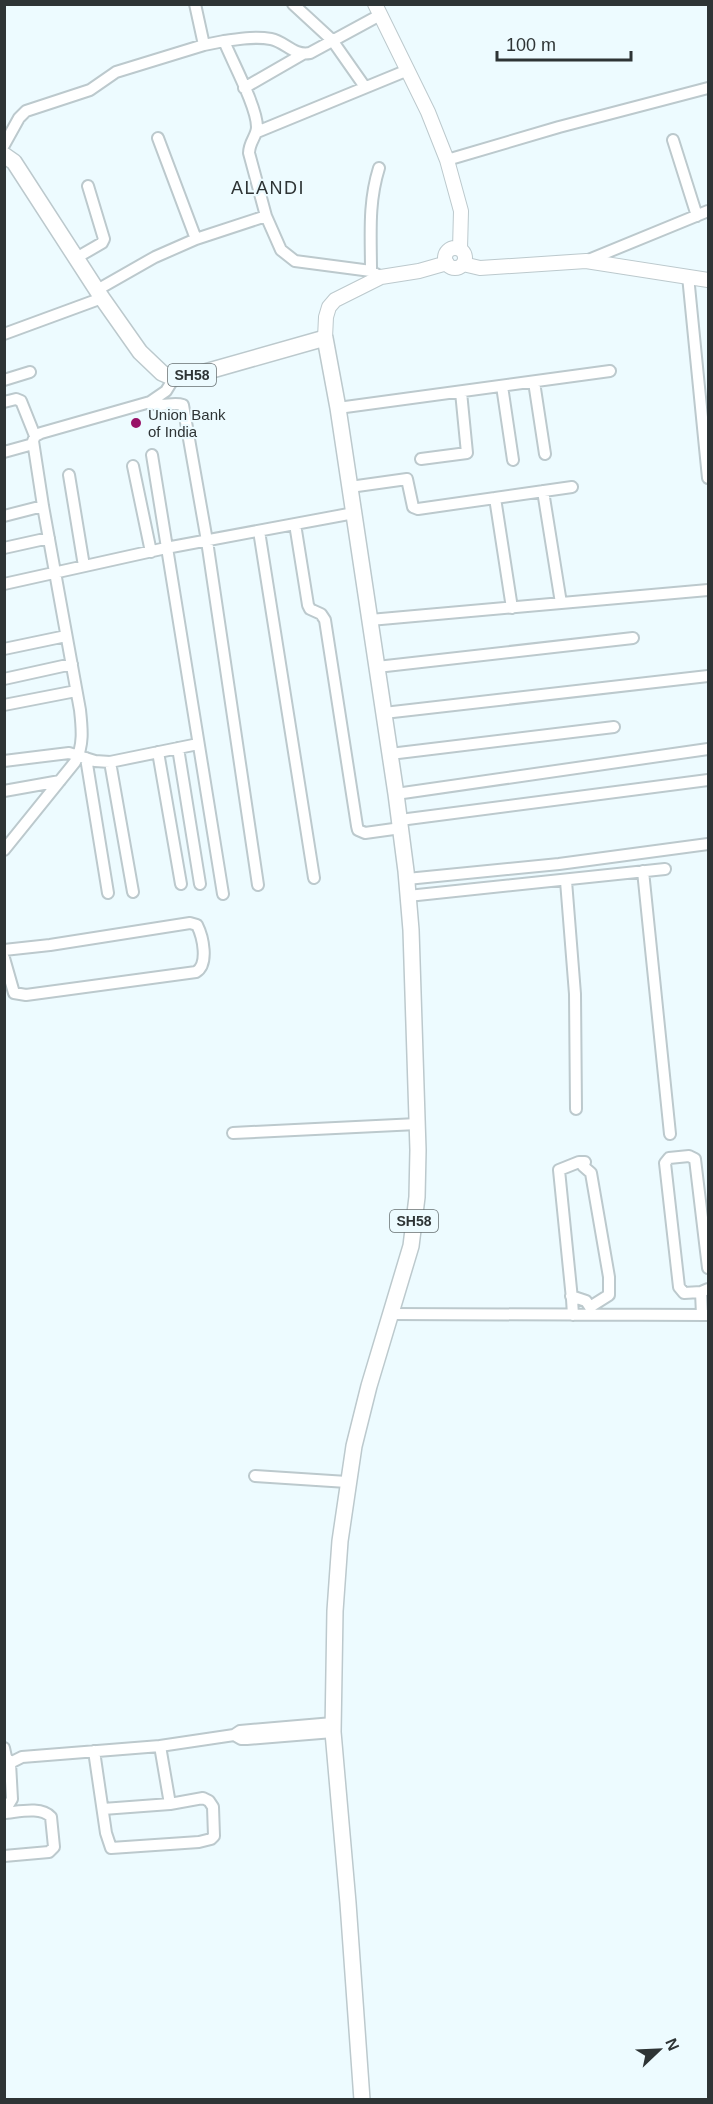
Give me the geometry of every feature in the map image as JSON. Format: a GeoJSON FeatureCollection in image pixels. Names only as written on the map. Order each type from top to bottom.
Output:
{"type":"FeatureCollection","features":[{"type":"Feature","properties":{"kind":"main road"},"geometry":{"type":"LineString","coordinates":[[377,10],[428,112],[447,160],[461,211],[460,249]]}},
{"type":"Feature","properties":{"kind":"main road","name":"SH58"},"geometry":{"type":"LineString","coordinates":[[4,155],[14,162],[140,352],[162,373],[174,378],[190,376],[325,338],[338,408],[407,879],[417,1124],[417,1197],[411,1246],[359,1420],[347,1482],[335,1611],[333,1728],[362,2100]]}},
{"type":"Feature","properties":{"kind":"main road"},"geometry":{"type":"LineString","coordinates":[[463,264],[465,255],[460,249],[448,250],[445,256],[447,263],[455,268],[463,264],[480,268],[586,261],[708,280]]}},
{"type":"Feature","properties":{"kind":"main road"},"geometry":{"type":"LineString","coordinates":[[325,338],[329,307],[335,300],[376,274],[419,270],[447,263]]}},
{"type":"Feature","properties":{"kind":"street"},"geometry":{"type":"LineString","coordinates":[[195,4],[204,45]]}},
{"type":"Feature","properties":{"kind":"street"},"geometry":{"type":"LineString","coordinates":[[293,4],[333,40],[365,87]]}},
{"type":"Feature","properties":{"kind":"street"},"geometry":{"type":"LineString","coordinates":[[244,88],[303,54],[310,53],[333,40],[377,10]]}},
{"type":"Feature","properties":{"kind":"street"},"geometry":{"type":"LineString","coordinates":[[4,145],[19,118],[26,111],[90,90],[116,72],[204,45],[249,38],[274,40],[303,54]]}},
{"type":"Feature","properties":{"kind":"street"},"geometry":{"type":"LineString","coordinates":[[224,41],[254,111],[257,132],[249,145],[249,153],[266,216],[282,249],[294,261],[376,274],[371,201],[372,189],[379,168]]}},
{"type":"Feature","properties":{"kind":"street"},"geometry":{"type":"LineString","coordinates":[[257,132],[408,70]]}},
{"type":"Feature","properties":{"kind":"street"},"geometry":{"type":"LineString","coordinates":[[447,160],[559,127],[708,88]]}},
{"type":"Feature","properties":{"kind":"street"},"geometry":{"type":"LineString","coordinates":[[158,138],[196,239]]}},
{"type":"Feature","properties":{"kind":"street"},"geometry":{"type":"LineString","coordinates":[[672,140],[697,216]]}},
{"type":"Feature","properties":{"kind":"street"},"geometry":{"type":"LineString","coordinates":[[76,258],[102,243],[104,239],[88,186]]}},
{"type":"Feature","properties":{"kind":"street"},"geometry":{"type":"LineString","coordinates":[[586,261],[708,211]]}},
{"type":"Feature","properties":{"kind":"street"},"geometry":{"type":"LineString","coordinates":[[4,334],[100,294],[155,257],[196,239],[266,216]]}},
{"type":"Feature","properties":{"kind":"street"},"geometry":{"type":"LineString","coordinates":[[688,276],[708,478]]}},
{"type":"Feature","properties":{"kind":"street"},"geometry":{"type":"LineString","coordinates":[[338,408],[610,371]]}},
{"type":"Feature","properties":{"kind":"street"},"geometry":{"type":"LineString","coordinates":[[4,380],[30,372]]}},
{"type":"Feature","properties":{"kind":"street"},"geometry":{"type":"LineString","coordinates":[[4,452],[34,440],[50,430],[150,402],[166,391],[174,378]]}},
{"type":"Feature","properties":{"kind":"street"},"geometry":{"type":"LineString","coordinates":[[534,382],[545,454]]}},
{"type":"Feature","properties":{"kind":"street"},"geometry":{"type":"LineString","coordinates":[[502,386],[513,460]]}},
{"type":"Feature","properties":{"kind":"street"},"geometry":{"type":"LineString","coordinates":[[421,459],[467,453],[462,392]]}},
{"type":"Feature","properties":{"kind":"street"},"geometry":{"type":"LineString","coordinates":[[4,402],[16,399],[21,401],[34,440],[43,506],[72,664],[82,730],[83,756],[108,893]]}},
{"type":"Feature","properties":{"kind":"street"},"geometry":{"type":"LineString","coordinates":[[150,402],[160,406],[178,403],[183,405],[207,541],[258,885]]}},
{"type":"Feature","properties":{"kind":"street"},"geometry":{"type":"LineString","coordinates":[[152,455],[223,894]]}},
{"type":"Feature","properties":{"kind":"street"},"geometry":{"type":"LineString","coordinates":[[133,466],[152,552]]}},
{"type":"Feature","properties":{"kind":"street"},"geometry":{"type":"LineString","coordinates":[[69,475],[84,566]]}},
{"type":"Feature","properties":{"kind":"street"},"geometry":{"type":"LineString","coordinates":[[350,487],[407,479],[413,507],[418,510],[573,487]]}},
{"type":"Feature","properties":{"kind":"street"},"geometry":{"type":"LineString","coordinates":[[543,491],[561,603]]}},
{"type":"Feature","properties":{"kind":"street"},"geometry":{"type":"LineString","coordinates":[[495,498],[512,608]]}},
{"type":"Feature","properties":{"kind":"street"},"geometry":{"type":"LineString","coordinates":[[4,516],[43,506]]}},
{"type":"Feature","properties":{"kind":"street"},"geometry":{"type":"LineString","coordinates":[[4,584],[166,548],[354,513]]}},
{"type":"Feature","properties":{"kind":"street"},"geometry":{"type":"LineString","coordinates":[[295,524],[308,605],[310,609],[321,614],[325,620],[358,830],[365,833],[400,824],[708,780]]}},
{"type":"Feature","properties":{"kind":"street"},"geometry":{"type":"LineString","coordinates":[[259,531],[314,878]]}},
{"type":"Feature","properties":{"kind":"street"},"geometry":{"type":"LineString","coordinates":[[4,548],[49,537]]}},
{"type":"Feature","properties":{"kind":"street"},"geometry":{"type":"LineString","coordinates":[[370,620],[708,590]]}},
{"type":"Feature","properties":{"kind":"street"},"geometry":{"type":"LineString","coordinates":[[4,650],[66,636]]}},
{"type":"Feature","properties":{"kind":"street"},"geometry":{"type":"LineString","coordinates":[[377,667],[633,638]]}},
{"type":"Feature","properties":{"kind":"street"},"geometry":{"type":"LineString","coordinates":[[4,678],[72,664]]}},
{"type":"Feature","properties":{"kind":"street"},"geometry":{"type":"LineString","coordinates":[[384,713],[708,676]]}},
{"type":"Feature","properties":{"kind":"street"},"geometry":{"type":"LineString","coordinates":[[4,705],[76,691]]}},
{"type":"Feature","properties":{"kind":"street"},"geometry":{"type":"LineString","coordinates":[[390,754],[614,727]]}},
{"type":"Feature","properties":{"kind":"street"},"geometry":{"type":"LineString","coordinates":[[4,761],[58,753],[83,756],[102,763],[198,744]]}},
{"type":"Feature","properties":{"kind":"street"},"geometry":{"type":"LineString","coordinates":[[178,748],[200,884]]}},
{"type":"Feature","properties":{"kind":"street"},"geometry":{"type":"LineString","coordinates":[[396,794],[708,749]]}},
{"type":"Feature","properties":{"kind":"street"},"geometry":{"type":"LineString","coordinates":[[158,752],[181,884]]}},
{"type":"Feature","properties":{"kind":"street"},"geometry":{"type":"LineString","coordinates":[[4,850],[83,756]]}},
{"type":"Feature","properties":{"kind":"street"},"geometry":{"type":"LineString","coordinates":[[111,762],[133,892]]}},
{"type":"Feature","properties":{"kind":"street"},"geometry":{"type":"LineString","coordinates":[[4,791],[60,781]]}},
{"type":"Feature","properties":{"kind":"street"},"geometry":{"type":"LineString","coordinates":[[4,834],[19,832]]}},
{"type":"Feature","properties":{"kind":"street"},"geometry":{"type":"LineString","coordinates":[[407,879],[559,864],[708,844]]}},
{"type":"Feature","properties":{"kind":"street"},"geometry":{"type":"LineString","coordinates":[[408,896],[665,869]]}},
{"type":"Feature","properties":{"kind":"street"},"geometry":{"type":"LineString","coordinates":[[643,871],[670,1134]]}},
{"type":"Feature","properties":{"kind":"street"},"geometry":{"type":"LineString","coordinates":[[566,881],[575,994],[576,1109]]}},
{"type":"Feature","properties":{"kind":"street"},"geometry":{"type":"LineString","coordinates":[[4,950],[190,923],[197,925],[200,932],[204,963],[196,972],[26,995],[14,993],[4,958]]}},
{"type":"Feature","properties":{"kind":"street"},"geometry":{"type":"LineString","coordinates":[[233,1133],[417,1124]]}},
{"type":"Feature","properties":{"kind":"street"},"geometry":{"type":"LineString","coordinates":[[391,1314],[701,1314],[701,1291],[684,1293],[679,1287],[665,1163],[669,1158],[689,1156],[695,1160],[708,1268]]}},
{"type":"Feature","properties":{"kind":"street"},"geometry":{"type":"LineString","coordinates":[[571,1296],[586,1301],[590,1306],[609,1295],[602,1228],[591,1173],[583,1166],[585,1162],[560,1169],[571,1296],[573,1315]]}},
{"type":"Feature","properties":{"kind":"street"},"geometry":{"type":"LineString","coordinates":[[255,1476],[347,1482]]}},
{"type":"Feature","properties":{"kind":"street"},"geometry":{"type":"LineString","coordinates":[[4,1856],[49,1852],[54,1847],[51,1817],[48,1814],[41,1811],[4,1813],[8,1799],[6,1757],[160,1746],[234,1735],[240,1731],[333,1728]]}},
{"type":"Feature","properties":{"kind":"street"},"geometry":{"type":"LineString","coordinates":[[160,1746],[170,1804]]}},
{"type":"Feature","properties":{"kind":"street"},"geometry":{"type":"LineString","coordinates":[[94,1751],[108,1843],[111,1848],[199,1842],[214,1836],[213,1807],[203,1798],[170,1804],[103,1809]]}},
{"type":"Feature","properties":{"kind":"place","name":"Union Bank of India"},"geometry":{"type":"Point","coordinates":[136,423]}},
{"type":"Feature","properties":{"kind":"district","name":"ALANDI"},"geometry":{"type":"Point","coordinates":[268,188]}}]}
